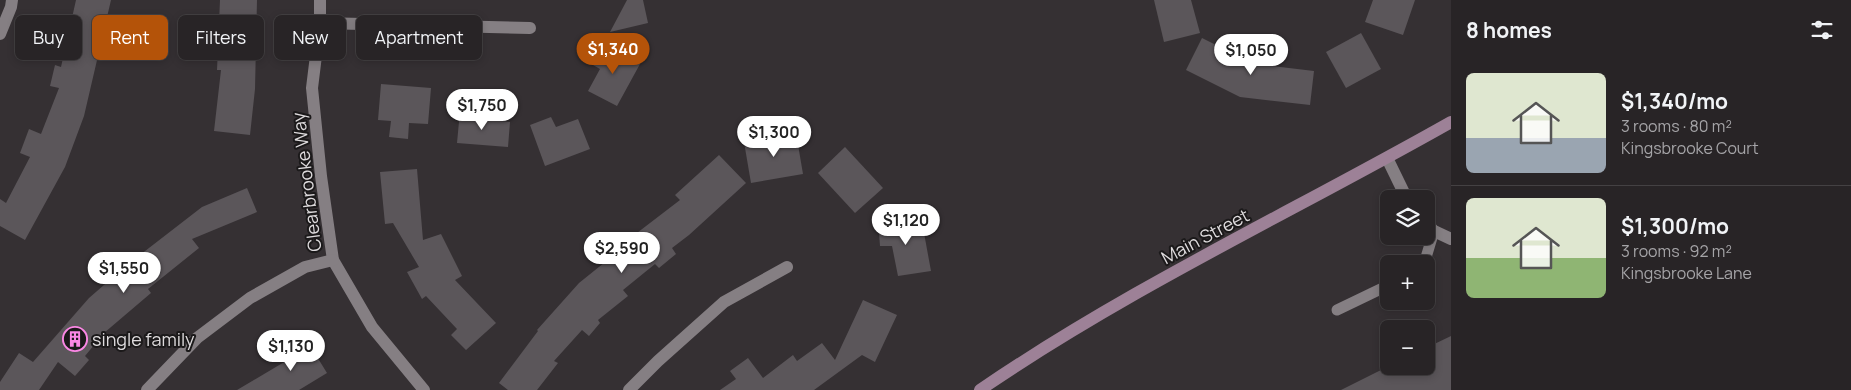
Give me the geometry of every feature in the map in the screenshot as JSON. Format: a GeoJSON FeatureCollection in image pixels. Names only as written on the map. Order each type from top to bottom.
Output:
{"type":"FeatureCollection","features":[{"type":"Feature","properties":{"kind":"street"},"geometry":{"type":"LineString","coordinates":[[0,34],[12,0]]}},
{"type":"Feature","properties":{"kind":"street","name":"Clearbrooke Way"},"geometry":{"type":"LineString","coordinates":[[320,0],[320,15]]}},
{"type":"Feature","properties":{"kind":"street"},"geometry":{"type":"LineString","coordinates":[[346,24],[530,28]]}},
{"type":"Feature","properties":{"kind":"street","name":"Clearbrooke Way"},"geometry":{"type":"LineString","coordinates":[[315,60],[312,88],[321,176],[333,260],[372,327],[424,390]]}},
{"type":"Feature","properties":{"kind":"street","name":"Main Street"},"geometry":{"type":"LineString","coordinates":[[980,390],[1009,370],[1182,267],[1451,122]]}},
{"type":"Feature","properties":{"kind":"street"},"geometry":{"type":"LineString","coordinates":[[1387,158],[1403,190]]}},
{"type":"Feature","properties":{"kind":"street"},"geometry":{"type":"LineString","coordinates":[[1435,230],[1451,239]]}},
{"type":"Feature","properties":{"kind":"street"},"geometry":{"type":"LineString","coordinates":[[147,390],[197,338],[250,298],[305,267],[333,260]]}},
{"type":"Feature","properties":{"kind":"street"},"geometry":{"type":"LineString","coordinates":[[629,390],[658,361],[724,302],[787,267]]}},
{"type":"Feature","properties":{"kind":"lane"},"geometry":{"type":"LineString","coordinates":[[1337,310],[1380,289]]}},
{"type":"Feature","properties":{"kind":"building"},"geometry":{"type":"Polygon","coordinates":[[[76,0],[111,0],[108,15],[92,15],[92,60],[97,60],[84,116],[65,167],[25,240],[0,226],[0,199],[6,203],[30,157],[20,153],[29,129],[41,134],[59,88],[50,86],[55,65],[61,67],[63,60],[82,60],[82,15],[73,15],[76,0]]]}},
{"type":"Feature","properties":{"kind":"building"},"geometry":{"type":"Polygon","coordinates":[[[220,0],[257,0],[257,15],[219,15],[220,0]]]}},
{"type":"Feature","properties":{"kind":"building"},"geometry":{"type":"Polygon","coordinates":[[[627,0],[643,0],[648,23],[610,32],[627,0]]]}},
{"type":"Feature","properties":{"kind":"building"},"geometry":{"type":"Polygon","coordinates":[[[1154,0],[1191,0],[1200,33],[1164,42],[1154,0]]]}},
{"type":"Feature","properties":{"kind":"building"},"geometry":{"type":"Polygon","coordinates":[[[1373,0],[1415,0],[1403,35],[1365,22],[1373,0]]]}},
{"type":"Feature","properties":{"kind":"building"},"geometry":{"type":"Polygon","coordinates":[[[1361,33],[1381,69],[1346,88],[1326,52],[1361,33]]]}},
{"type":"Feature","properties":{"kind":"building"},"geometry":{"type":"Polygon","coordinates":[[[1202,38],[1254,64],[1314,71],[1310,105],[1240,97],[1186,70],[1202,38]]]}},
{"type":"Feature","properties":{"kind":"building"},"geometry":{"type":"Polygon","coordinates":[[[604,45],[640,64],[617,106],[588,91],[600,69],[593,65],[604,45]]]}},
{"type":"Feature","properties":{"kind":"building"},"geometry":{"type":"Polygon","coordinates":[[[217,60],[256,60],[255,89],[250,135],[214,131],[221,70],[217,70],[217,60]]]}},
{"type":"Feature","properties":{"kind":"building"},"geometry":{"type":"Polygon","coordinates":[[[381,84],[431,88],[428,124],[409,123],[408,139],[389,137],[391,121],[378,120],[381,84]]]}},
{"type":"Feature","properties":{"kind":"building"},"geometry":{"type":"Polygon","coordinates":[[[460,111],[479,113],[479,119],[510,122],[508,147],[457,143],[460,111]]]}},
{"type":"Feature","properties":{"kind":"building"},"geometry":{"type":"Polygon","coordinates":[[[551,117],[556,127],[578,119],[590,149],[545,166],[530,125],[551,117]]]}},
{"type":"Feature","properties":{"kind":"building"},"geometry":{"type":"Polygon","coordinates":[[[796,133],[803,174],[751,183],[744,142],[796,133]]]}},
{"type":"Feature","properties":{"kind":"building"},"geometry":{"type":"Polygon","coordinates":[[[845,147],[883,188],[855,213],[818,173],[845,147]]]}},
{"type":"Feature","properties":{"kind":"building"},"geometry":{"type":"Polygon","coordinates":[[[719,155],[746,183],[672,248],[676,254],[659,268],[655,264],[623,290],[628,296],[598,320],[600,323],[589,336],[582,330],[554,361],[558,363],[537,390],[508,390],[499,383],[537,330],[579,283],[635,238],[633,236],[680,200],[675,195],[719,155]]]}},
{"type":"Feature","properties":{"kind":"building"},"geometry":{"type":"Polygon","coordinates":[[[417,169],[423,240],[441,234],[462,276],[455,280],[496,323],[466,350],[451,335],[457,329],[426,296],[422,299],[407,272],[419,267],[393,223],[385,224],[380,172],[417,169]]]}},
{"type":"Feature","properties":{"kind":"building"},"geometry":{"type":"Polygon","coordinates":[[[247,188],[257,212],[192,239],[199,248],[148,289],[151,293],[104,333],[85,356],[89,360],[75,376],[58,362],[39,390],[0,390],[0,382],[19,353],[33,362],[89,298],[127,265],[202,207],[247,188]]]}},
{"type":"Feature","properties":{"kind":"building"},"geometry":{"type":"Polygon","coordinates":[[[878,220],[922,222],[931,271],[898,276],[892,246],[880,246],[878,220]]]}},
{"type":"Feature","properties":{"kind":"building"},"geometry":{"type":"Polygon","coordinates":[[[863,300],[897,315],[875,362],[862,355],[814,390],[720,390],[736,379],[730,371],[748,358],[763,378],[793,355],[797,361],[822,343],[835,360],[863,300]]]}},
{"type":"Feature","properties":{"kind":"building"},"geometry":{"type":"Polygon","coordinates":[[[1451,336],[1451,390],[1341,390],[1380,370],[1380,375],[1435,375],[1435,344],[1451,336]]]}},
{"type":"Feature","properties":{"kind":"building"},"geometry":{"type":"Polygon","coordinates":[[[306,339],[327,373],[299,390],[237,390],[291,358],[287,351],[306,339]]]}},
{"type":"Feature","properties":{"kind":"place","name":"single family"},"geometry":{"type":"Point","coordinates":[75,339]}}]}
